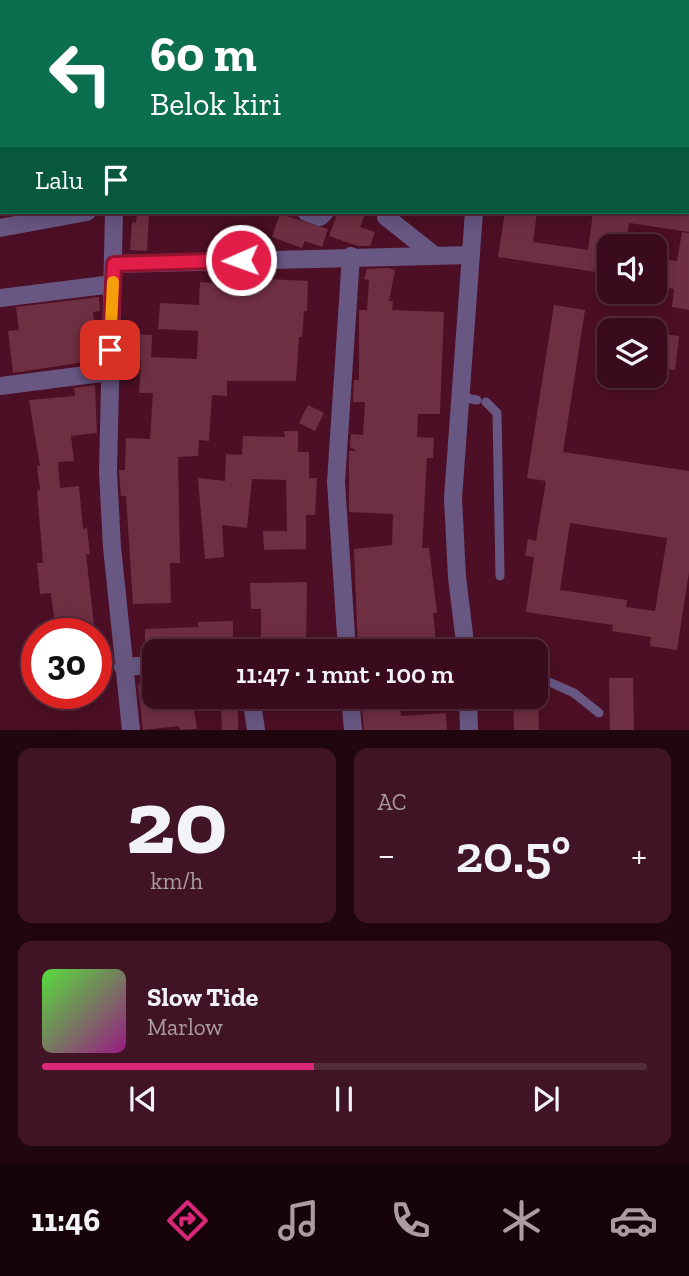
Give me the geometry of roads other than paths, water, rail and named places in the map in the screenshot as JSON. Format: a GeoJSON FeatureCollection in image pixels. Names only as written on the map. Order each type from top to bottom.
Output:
{"type":"FeatureCollection","features":[{"type":"Feature","properties":{"kind":"street"},"geometry":{"type":"LineString","coordinates":[[0,228],[76,214]]}},
{"type":"Feature","properties":{"kind":"street"},"geometry":{"type":"LineString","coordinates":[[114,214],[108,485],[131,730]]}},
{"type":"Feature","properties":{"kind":"street"},"geometry":{"type":"LineString","coordinates":[[386,214],[393,225],[434,255]]}},
{"type":"Feature","properties":{"kind":"street"},"geometry":{"type":"LineString","coordinates":[[465,639],[454,544],[453,498],[474,400],[470,255],[474,214]]}},
{"type":"Feature","properties":{"kind":"street"},"geometry":{"type":"LineString","coordinates":[[114,264],[470,255]]}},
{"type":"Feature","properties":{"kind":"street"},"geometry":{"type":"LineString","coordinates":[[346,639],[336,482],[351,256]]}},
{"type":"Feature","properties":{"kind":"street"},"geometry":{"type":"LineString","coordinates":[[0,298],[113,284]]}},
{"type":"Feature","properties":{"kind":"street"},"geometry":{"type":"LineString","coordinates":[[0,386],[109,372]]}},
{"type":"Feature","properties":{"kind":"street"},"geometry":{"type":"LineString","coordinates":[[123,667],[142,666]]}},
{"type":"Feature","properties":{"kind":"street"},"geometry":{"type":"LineString","coordinates":[[253,709],[256,730]]}},
{"type":"Feature","properties":{"kind":"street"},"geometry":{"type":"LineString","coordinates":[[351,709],[353,730]]}},
{"type":"Feature","properties":{"kind":"street"},"geometry":{"type":"LineString","coordinates":[[468,709],[469,730]]}},
{"type":"Feature","properties":{"kind":"lane"},"geometry":{"type":"LineString","coordinates":[[474,400],[497,412],[500,576]]}},
{"type":"Feature","properties":{"kind":"lane"},"geometry":{"type":"LineString","coordinates":[[548,681],[574,693],[599,713]]}}]}
